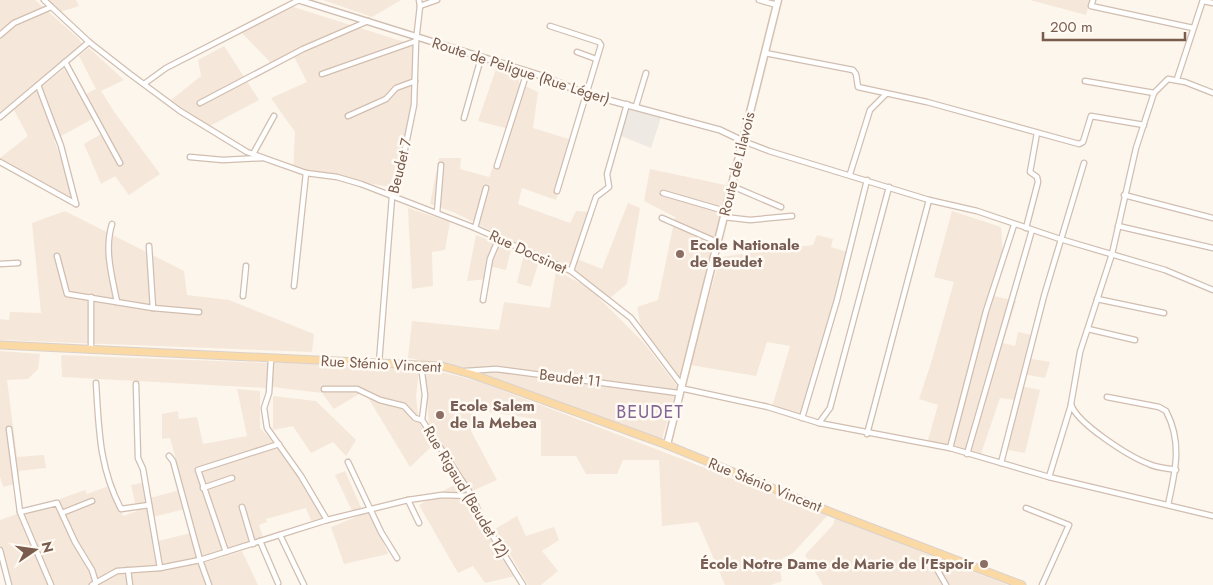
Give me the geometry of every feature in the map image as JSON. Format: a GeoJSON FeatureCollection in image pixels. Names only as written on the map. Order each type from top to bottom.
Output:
{"type":"FeatureCollection","features":[{"type":"Feature","properties":{"kind":"main road","name":"Route de Lilavois"},"geometry":{"type":"LineString","coordinates":[[667,445],[778,2]]}},
{"type":"Feature","properties":{"kind":"main road","name":"Rue Sténio Vincent"},"geometry":{"type":"LineString","coordinates":[[0,345],[442,366],[461,371],[667,445],[833,513],[940,552],[1022,585]]}},
{"type":"Feature","properties":{"kind":"street","name":"Rue Docsinet"},"geometry":{"type":"LineString","coordinates":[[44,0],[89,42],[180,111],[253,154],[306,173],[337,177],[437,213],[498,238],[570,272],[631,318],[680,388]]}},
{"type":"Feature","properties":{"kind":"street"},"geometry":{"type":"LineString","coordinates":[[144,84],[166,68],[299,0]]}},
{"type":"Feature","properties":{"kind":"street","name":"Route de Peligue (Rue Léger)"},"geometry":{"type":"LineString","coordinates":[[299,0],[369,21],[416,40],[527,72],[586,94],[720,130],[744,141]]}},
{"type":"Feature","properties":{"kind":"street","name":"Beudet 7"},"geometry":{"type":"LineString","coordinates":[[379,363],[392,197],[412,115],[419,0]]}},
{"type":"Feature","properties":{"kind":"street"},"geometry":{"type":"LineString","coordinates":[[420,6],[436,0]]}},
{"type":"Feature","properties":{"kind":"street"},"geometry":{"type":"LineString","coordinates":[[759,0],[778,2]]}},
{"type":"Feature","properties":{"kind":"street"},"geometry":{"type":"LineString","coordinates":[[1092,0],[1092,6],[1193,28]]}},
{"type":"Feature","properties":{"kind":"street"},"geometry":{"type":"LineString","coordinates":[[1177,80],[1203,1],[1213,3]]}},
{"type":"Feature","properties":{"kind":"street"},"geometry":{"type":"LineString","coordinates":[[0,35],[14,22],[51,7]]}},
{"type":"Feature","properties":{"kind":"street"},"geometry":{"type":"LineString","coordinates":[[200,103],[303,49],[369,21]]}},
{"type":"Feature","properties":{"kind":"street"},"geometry":{"type":"LineString","coordinates":[[550,26],[599,42],[601,45],[556,191]]}},
{"type":"Feature","properties":{"kind":"street"},"geometry":{"type":"LineString","coordinates":[[322,74],[416,40]]}},
{"type":"Feature","properties":{"kind":"street"},"geometry":{"type":"LineString","coordinates":[[0,116],[89,42]]}},
{"type":"Feature","properties":{"kind":"street"},"geometry":{"type":"LineString","coordinates":[[577,52],[596,59]]}},
{"type":"Feature","properties":{"kind":"street"},"geometry":{"type":"LineString","coordinates":[[765,52],[853,70],[856,74],[858,87],[927,102],[1079,144],[1083,142],[1091,116],[1144,125]]}},
{"type":"Feature","properties":{"kind":"street"},"geometry":{"type":"LineString","coordinates":[[464,118],[480,58]]}},
{"type":"Feature","properties":{"kind":"street"},"geometry":{"type":"LineString","coordinates":[[65,62],[120,163]]}},
{"type":"Feature","properties":{"kind":"street"},"geometry":{"type":"LineString","coordinates":[[497,166],[527,72]]}},
{"type":"Feature","properties":{"kind":"street"},"geometry":{"type":"LineString","coordinates":[[636,106],[646,72]]}},
{"type":"Feature","properties":{"kind":"street"},"geometry":{"type":"LineString","coordinates":[[1049,477],[1071,404],[1080,352],[1112,254],[1124,195],[1154,93],[1166,79],[1177,80],[1213,93]]}},
{"type":"Feature","properties":{"kind":"street"},"geometry":{"type":"LineString","coordinates":[[1086,80],[1154,93]]}},
{"type":"Feature","properties":{"kind":"street"},"geometry":{"type":"LineString","coordinates":[[348,116],[386,99],[396,88],[415,81]]}},
{"type":"Feature","properties":{"kind":"street"},"geometry":{"type":"LineString","coordinates":[[0,162],[76,204],[61,146],[38,86]]}},
{"type":"Feature","properties":{"kind":"street"},"geometry":{"type":"LineString","coordinates":[[850,174],[870,110],[886,94]]}},
{"type":"Feature","properties":{"kind":"street"},"geometry":{"type":"LineString","coordinates":[[570,272],[596,198],[609,187],[607,174],[627,104]]}},
{"type":"Feature","properties":{"kind":"street"},"geometry":{"type":"LineString","coordinates":[[253,154],[274,116]]}},
{"type":"Feature","properties":{"kind":"street"},"geometry":{"type":"LineString","coordinates":[[1026,228],[1038,182],[1037,177],[1030,172],[1037,133]]}},
{"type":"Feature","properties":{"kind":"street"},"geometry":{"type":"LineString","coordinates":[[744,141],[770,151],[850,174],[929,200],[977,211],[1014,225],[1165,270],[1213,290]]}},
{"type":"Feature","properties":{"kind":"street"},"geometry":{"type":"LineString","coordinates":[[190,157],[224,160],[265,158]]}},
{"type":"Feature","properties":{"kind":"street"},"geometry":{"type":"LineString","coordinates":[[1001,463],[1060,239],[1084,163]]}},
{"type":"Feature","properties":{"kind":"street"},"geometry":{"type":"LineString","coordinates":[[437,213],[441,164]]}},
{"type":"Feature","properties":{"kind":"street"},"geometry":{"type":"LineString","coordinates":[[294,286],[306,173]]}},
{"type":"Feature","properties":{"kind":"street"},"geometry":{"type":"LineString","coordinates":[[802,418],[836,300],[867,180]]}},
{"type":"Feature","properties":{"kind":"street"},"geometry":{"type":"LineString","coordinates":[[732,186],[780,207]]}},
{"type":"Feature","properties":{"kind":"street"},"geometry":{"type":"LineString","coordinates":[[819,423],[830,408],[889,187]]}},
{"type":"Feature","properties":{"kind":"street"},"geometry":{"type":"LineString","coordinates":[[475,228],[486,188]]}},
{"type":"Feature","properties":{"kind":"street"},"geometry":{"type":"LineString","coordinates":[[663,193],[724,214],[750,220],[792,216]]}},
{"type":"Feature","properties":{"kind":"street"},"geometry":{"type":"LineString","coordinates":[[1124,195],[1213,218]]}},
{"type":"Feature","properties":{"kind":"street"},"geometry":{"type":"LineString","coordinates":[[867,434],[929,200]]}},
{"type":"Feature","properties":{"kind":"street"},"geometry":{"type":"LineString","coordinates":[[662,218],[717,242]]}},
{"type":"Feature","properties":{"kind":"street"},"geometry":{"type":"LineString","coordinates":[[112,224],[108,237],[108,257],[117,302]]}},
{"type":"Feature","properties":{"kind":"street"},"geometry":{"type":"LineString","coordinates":[[950,448],[986,311],[1014,225]]}},
{"type":"Feature","properties":{"kind":"street"},"geometry":{"type":"LineString","coordinates":[[1118,226],[1213,248]]}},
{"type":"Feature","properties":{"kind":"street"},"geometry":{"type":"LineString","coordinates":[[967,454],[1032,230]]}},
{"type":"Feature","properties":{"kind":"street"},"geometry":{"type":"LineString","coordinates":[[483,300],[490,259],[498,238]]}},
{"type":"Feature","properties":{"kind":"street"},"geometry":{"type":"LineString","coordinates":[[149,246],[153,308]]}},
{"type":"Feature","properties":{"kind":"street"},"geometry":{"type":"LineString","coordinates":[[57,256],[67,294],[153,308],[198,312]]}},
{"type":"Feature","properties":{"kind":"street"},"geometry":{"type":"LineString","coordinates":[[0,264],[18,263]]}},
{"type":"Feature","properties":{"kind":"street"},"geometry":{"type":"LineString","coordinates":[[243,296],[246,266]]}},
{"type":"Feature","properties":{"kind":"street"},"geometry":{"type":"LineString","coordinates":[[91,298],[91,350]]}},
{"type":"Feature","properties":{"kind":"street"},"geometry":{"type":"LineString","coordinates":[[1097,299],[1164,313]]}},
{"type":"Feature","properties":{"kind":"street"},"geometry":{"type":"LineString","coordinates":[[1088,329],[1134,340]]}},
{"type":"Feature","properties":{"kind":"street"},"geometry":{"type":"LineString","coordinates":[[271,359],[269,393],[264,408],[267,428],[327,520]]}},
{"type":"Feature","properties":{"kind":"street","name":"Rue Rigaud (Beudet 12)"},"geometry":{"type":"LineString","coordinates":[[421,366],[425,395],[422,420],[472,496],[481,517],[523,585]]}},
{"type":"Feature","properties":{"kind":"street","name":"Beudet 11"},"geometry":{"type":"LineString","coordinates":[[461,371],[496,369],[680,388],[768,407],[819,423],[867,434],[950,448],[1049,477],[1213,516]]}},
{"type":"Feature","properties":{"kind":"street"},"geometry":{"type":"LineString","coordinates":[[96,383],[102,464],[108,482],[122,509],[149,506]]}},
{"type":"Feature","properties":{"kind":"street"},"geometry":{"type":"LineString","coordinates":[[136,384],[138,458],[144,469],[160,568]]}},
{"type":"Feature","properties":{"kind":"street"},"geometry":{"type":"LineString","coordinates":[[324,389],[357,389],[380,400],[404,406],[415,418],[422,420]]}},
{"type":"Feature","properties":{"kind":"street"},"geometry":{"type":"LineString","coordinates":[[1107,397],[1159,407],[1166,411],[1178,448],[1176,470],[1168,505]]}},
{"type":"Feature","properties":{"kind":"street"},"geometry":{"type":"LineString","coordinates":[[1071,404],[1073,410],[1083,422],[1123,451],[1150,465],[1176,470]]}},
{"type":"Feature","properties":{"kind":"street"},"geometry":{"type":"LineString","coordinates":[[9,429],[14,454],[20,512],[51,585]]}},
{"type":"Feature","properties":{"kind":"street"},"geometry":{"type":"LineString","coordinates":[[226,552],[198,473],[200,468],[279,444]]}},
{"type":"Feature","properties":{"kind":"street"},"geometry":{"type":"LineString","coordinates":[[169,456],[173,461],[200,560],[209,585]]}},
{"type":"Feature","properties":{"kind":"street"},"geometry":{"type":"LineString","coordinates":[[348,462],[370,509],[398,558]]}},
{"type":"Feature","properties":{"kind":"street"},"geometry":{"type":"LineString","coordinates":[[204,488],[232,478]]}},
{"type":"Feature","properties":{"kind":"street"},"geometry":{"type":"LineString","coordinates":[[20,512],[54,502],[57,503],[75,542],[92,570],[94,584],[117,571],[160,568],[200,560],[327,520],[408,500],[442,495],[472,496]]}},
{"type":"Feature","properties":{"kind":"street"},"geometry":{"type":"LineString","coordinates":[[408,500],[419,523]]}},
{"type":"Feature","properties":{"kind":"street"},"geometry":{"type":"LineString","coordinates":[[62,514],[92,501]]}},
{"type":"Feature","properties":{"kind":"street"},"geometry":{"type":"LineString","coordinates":[[242,507],[252,544]]}},
{"type":"Feature","properties":{"kind":"street"},"geometry":{"type":"LineString","coordinates":[[1026,508],[1069,525],[1042,585]]}},
{"type":"Feature","properties":{"kind":"street"},"geometry":{"type":"LineString","coordinates":[[280,535],[304,585]]}},
{"type":"Feature","properties":{"kind":"street"},"geometry":{"type":"LineString","coordinates":[[260,541],[278,583]]}},
{"type":"Feature","properties":{"kind":"street"},"geometry":{"type":"LineString","coordinates":[[0,550],[9,585]]}},
{"type":"Feature","properties":{"kind":"street"},"geometry":{"type":"LineString","coordinates":[[940,552],[938,571],[946,585]]}},
{"type":"Feature","properties":{"kind":"street"},"geometry":{"type":"LineString","coordinates":[[128,570],[130,585]]}},
{"type":"Feature","properties":{"kind":"shaded area"},"geometry":{"type":"Polygon","coordinates":[[[0,0],[35,0],[78,38],[83,45],[0,116],[0,0]]]}},
{"type":"Feature","properties":{"kind":"shaded area"},"geometry":{"type":"Polygon","coordinates":[[[45,0],[76,0],[79,6],[60,12],[45,0]]]}},
{"type":"Feature","properties":{"kind":"shaded area"},"geometry":{"type":"Polygon","coordinates":[[[323,0],[401,0],[372,17],[323,0]]]}},
{"type":"Feature","properties":{"kind":"shaded area"},"geometry":{"type":"Polygon","coordinates":[[[1030,0],[1090,0],[1086,15],[1030,0]]]}},
{"type":"Feature","properties":{"kind":"shaded area"},"geometry":{"type":"Polygon","coordinates":[[[284,4],[414,45],[410,118],[390,187],[293,171],[295,132],[271,98],[307,82],[292,53],[273,65],[241,32],[284,4]]]}},
{"type":"Feature","properties":{"kind":"shaded area"},"geometry":{"type":"Polygon","coordinates":[[[224,46],[259,100],[208,127],[171,100],[201,76],[198,60],[224,46]]]}},
{"type":"Feature","properties":{"kind":"shaded area"},"geometry":{"type":"Polygon","coordinates":[[[89,48],[124,80],[101,91],[160,174],[129,195],[115,176],[101,184],[84,144],[101,134],[94,118],[54,140],[73,194],[70,205],[0,162],[0,158],[28,136],[14,110],[16,107],[64,69],[80,97],[96,89],[79,56],[89,48]]]}},
{"type":"Feature","properties":{"kind":"shaded area"},"geometry":{"type":"Polygon","coordinates":[[[496,69],[519,74],[519,83],[538,92],[533,128],[572,140],[556,200],[522,188],[518,204],[570,223],[576,211],[592,212],[577,259],[602,269],[628,203],[640,208],[627,284],[610,298],[577,273],[453,212],[430,204],[439,158],[461,158],[460,169],[489,177],[509,129],[478,121],[496,69]]]}},
{"type":"Feature","properties":{"kind":"shaded area"},"geometry":{"type":"Polygon","coordinates":[[[628,109],[661,118],[651,148],[621,136],[628,109]]]}},
{"type":"Feature","properties":{"kind":"shaded area"},"geometry":{"type":"Polygon","coordinates":[[[650,169],[730,186],[680,379],[641,327],[637,307],[658,300],[675,217],[644,201],[650,169]]]}},
{"type":"Feature","properties":{"kind":"shaded area"},"geometry":{"type":"Polygon","coordinates":[[[408,208],[450,222],[445,250],[432,252],[433,286],[412,289],[408,208]]]}},
{"type":"Feature","properties":{"kind":"shaded area"},"geometry":{"type":"Polygon","coordinates":[[[65,211],[184,271],[187,295],[229,300],[314,334],[312,352],[0,340],[0,319],[9,320],[10,312],[41,313],[32,223],[65,211]]]}},
{"type":"Feature","properties":{"kind":"shaded area"},"geometry":{"type":"Polygon","coordinates":[[[952,211],[1001,227],[1003,256],[994,296],[1016,301],[1003,343],[1015,346],[1018,332],[1032,335],[1027,358],[1050,362],[1045,378],[1023,374],[1020,386],[1040,390],[1025,453],[1008,450],[1020,401],[1015,400],[1000,398],[981,454],[928,440],[938,405],[919,399],[954,282],[934,277],[952,211]]]}},
{"type":"Feature","properties":{"kind":"shaded area"},"geometry":{"type":"Polygon","coordinates":[[[476,235],[511,249],[506,270],[493,267],[489,279],[467,281],[476,235]]]}},
{"type":"Feature","properties":{"kind":"shaded area"},"geometry":{"type":"Polygon","coordinates":[[[817,235],[833,239],[831,247],[851,253],[803,417],[772,407],[790,346],[767,342],[756,376],[690,365],[720,257],[813,245],[817,235]]]}},
{"type":"Feature","properties":{"kind":"shaded area"},"geometry":{"type":"Polygon","coordinates":[[[524,254],[539,261],[531,287],[517,283],[524,254]]]}},
{"type":"Feature","properties":{"kind":"shaded area"},"geometry":{"type":"Polygon","coordinates":[[[556,270],[589,288],[644,343],[677,386],[662,440],[462,368],[408,358],[412,321],[499,330],[504,302],[550,308],[556,270]]]}},
{"type":"Feature","properties":{"kind":"shaded area"},"geometry":{"type":"Polygon","coordinates":[[[0,351],[40,354],[38,369],[28,379],[7,380],[17,457],[44,455],[46,468],[19,471],[18,483],[3,487],[0,477],[0,351]]]}},
{"type":"Feature","properties":{"kind":"shaded area"},"geometry":{"type":"Polygon","coordinates":[[[61,355],[269,363],[267,388],[62,377],[61,355]]]}},
{"type":"Feature","properties":{"kind":"shaded area"},"geometry":{"type":"Polygon","coordinates":[[[273,362],[419,369],[416,397],[419,422],[432,446],[410,467],[364,391],[334,409],[322,393],[272,387],[273,362]]]}},
{"type":"Feature","properties":{"kind":"shaded area"},"geometry":{"type":"Polygon","coordinates":[[[425,368],[478,381],[828,515],[793,553],[778,561],[782,581],[771,585],[725,585],[698,522],[662,526],[659,460],[623,460],[617,474],[586,474],[576,456],[541,456],[541,420],[473,409],[470,429],[497,480],[472,491],[429,427],[425,368]]]}},
{"type":"Feature","properties":{"kind":"shaded area"},"geometry":{"type":"Polygon","coordinates":[[[237,389],[260,391],[260,428],[279,448],[324,514],[325,521],[313,525],[306,508],[266,519],[267,522],[259,525],[264,540],[203,560],[170,438],[162,439],[162,414],[178,411],[179,419],[197,417],[203,444],[247,436],[237,389]]]}},
{"type":"Feature","properties":{"kind":"shaded area"},"geometry":{"type":"Polygon","coordinates":[[[273,396],[316,401],[356,440],[346,456],[333,442],[311,453],[293,426],[273,430],[273,396]]]}},
{"type":"Feature","properties":{"kind":"shaded area"},"geometry":{"type":"Polygon","coordinates":[[[345,471],[363,512],[354,515],[335,475],[345,471]]]}},
{"type":"Feature","properties":{"kind":"shaded area"},"geometry":{"type":"Polygon","coordinates":[[[142,483],[146,499],[180,490],[185,509],[153,517],[158,541],[191,533],[200,564],[242,551],[258,585],[11,585],[0,545],[0,520],[85,490],[87,494],[109,486],[123,516],[137,511],[131,485],[142,483]]]}},
{"type":"Feature","properties":{"kind":"shaded area"},"geometry":{"type":"Polygon","coordinates":[[[457,483],[515,576],[485,583],[473,566],[458,573],[419,505],[457,483]]]}},
{"type":"Feature","properties":{"kind":"shaded area"},"geometry":{"type":"Polygon","coordinates":[[[371,511],[388,554],[344,564],[331,527],[371,511]]]}},
{"type":"Feature","properties":{"kind":"shaded area"},"geometry":{"type":"Polygon","coordinates":[[[517,516],[526,536],[554,527],[559,540],[542,551],[558,571],[541,585],[528,585],[495,529],[517,516]]]}},
{"type":"Feature","properties":{"kind":"shaded area"},"geometry":{"type":"Polygon","coordinates":[[[835,518],[1008,585],[823,585],[805,555],[833,525],[835,518]]]}},
{"type":"Feature","properties":{"kind":"place","name":"Ecole Nationale de Beudet"},"geometry":{"type":"Point","coordinates":[680,254]}},
{"type":"Feature","properties":{"kind":"place","name":"Ecole Salem de la Mebea"},"geometry":{"type":"Point","coordinates":[440,415]}},
{"type":"Feature","properties":{"kind":"place","name":"École Notre Dame de Marie de l'Espoir"},"geometry":{"type":"Point","coordinates":[984,564]}},
{"type":"Feature","properties":{"kind":"district","name":"BEUDET"},"geometry":{"type":"Point","coordinates":[650,412]}}]}
